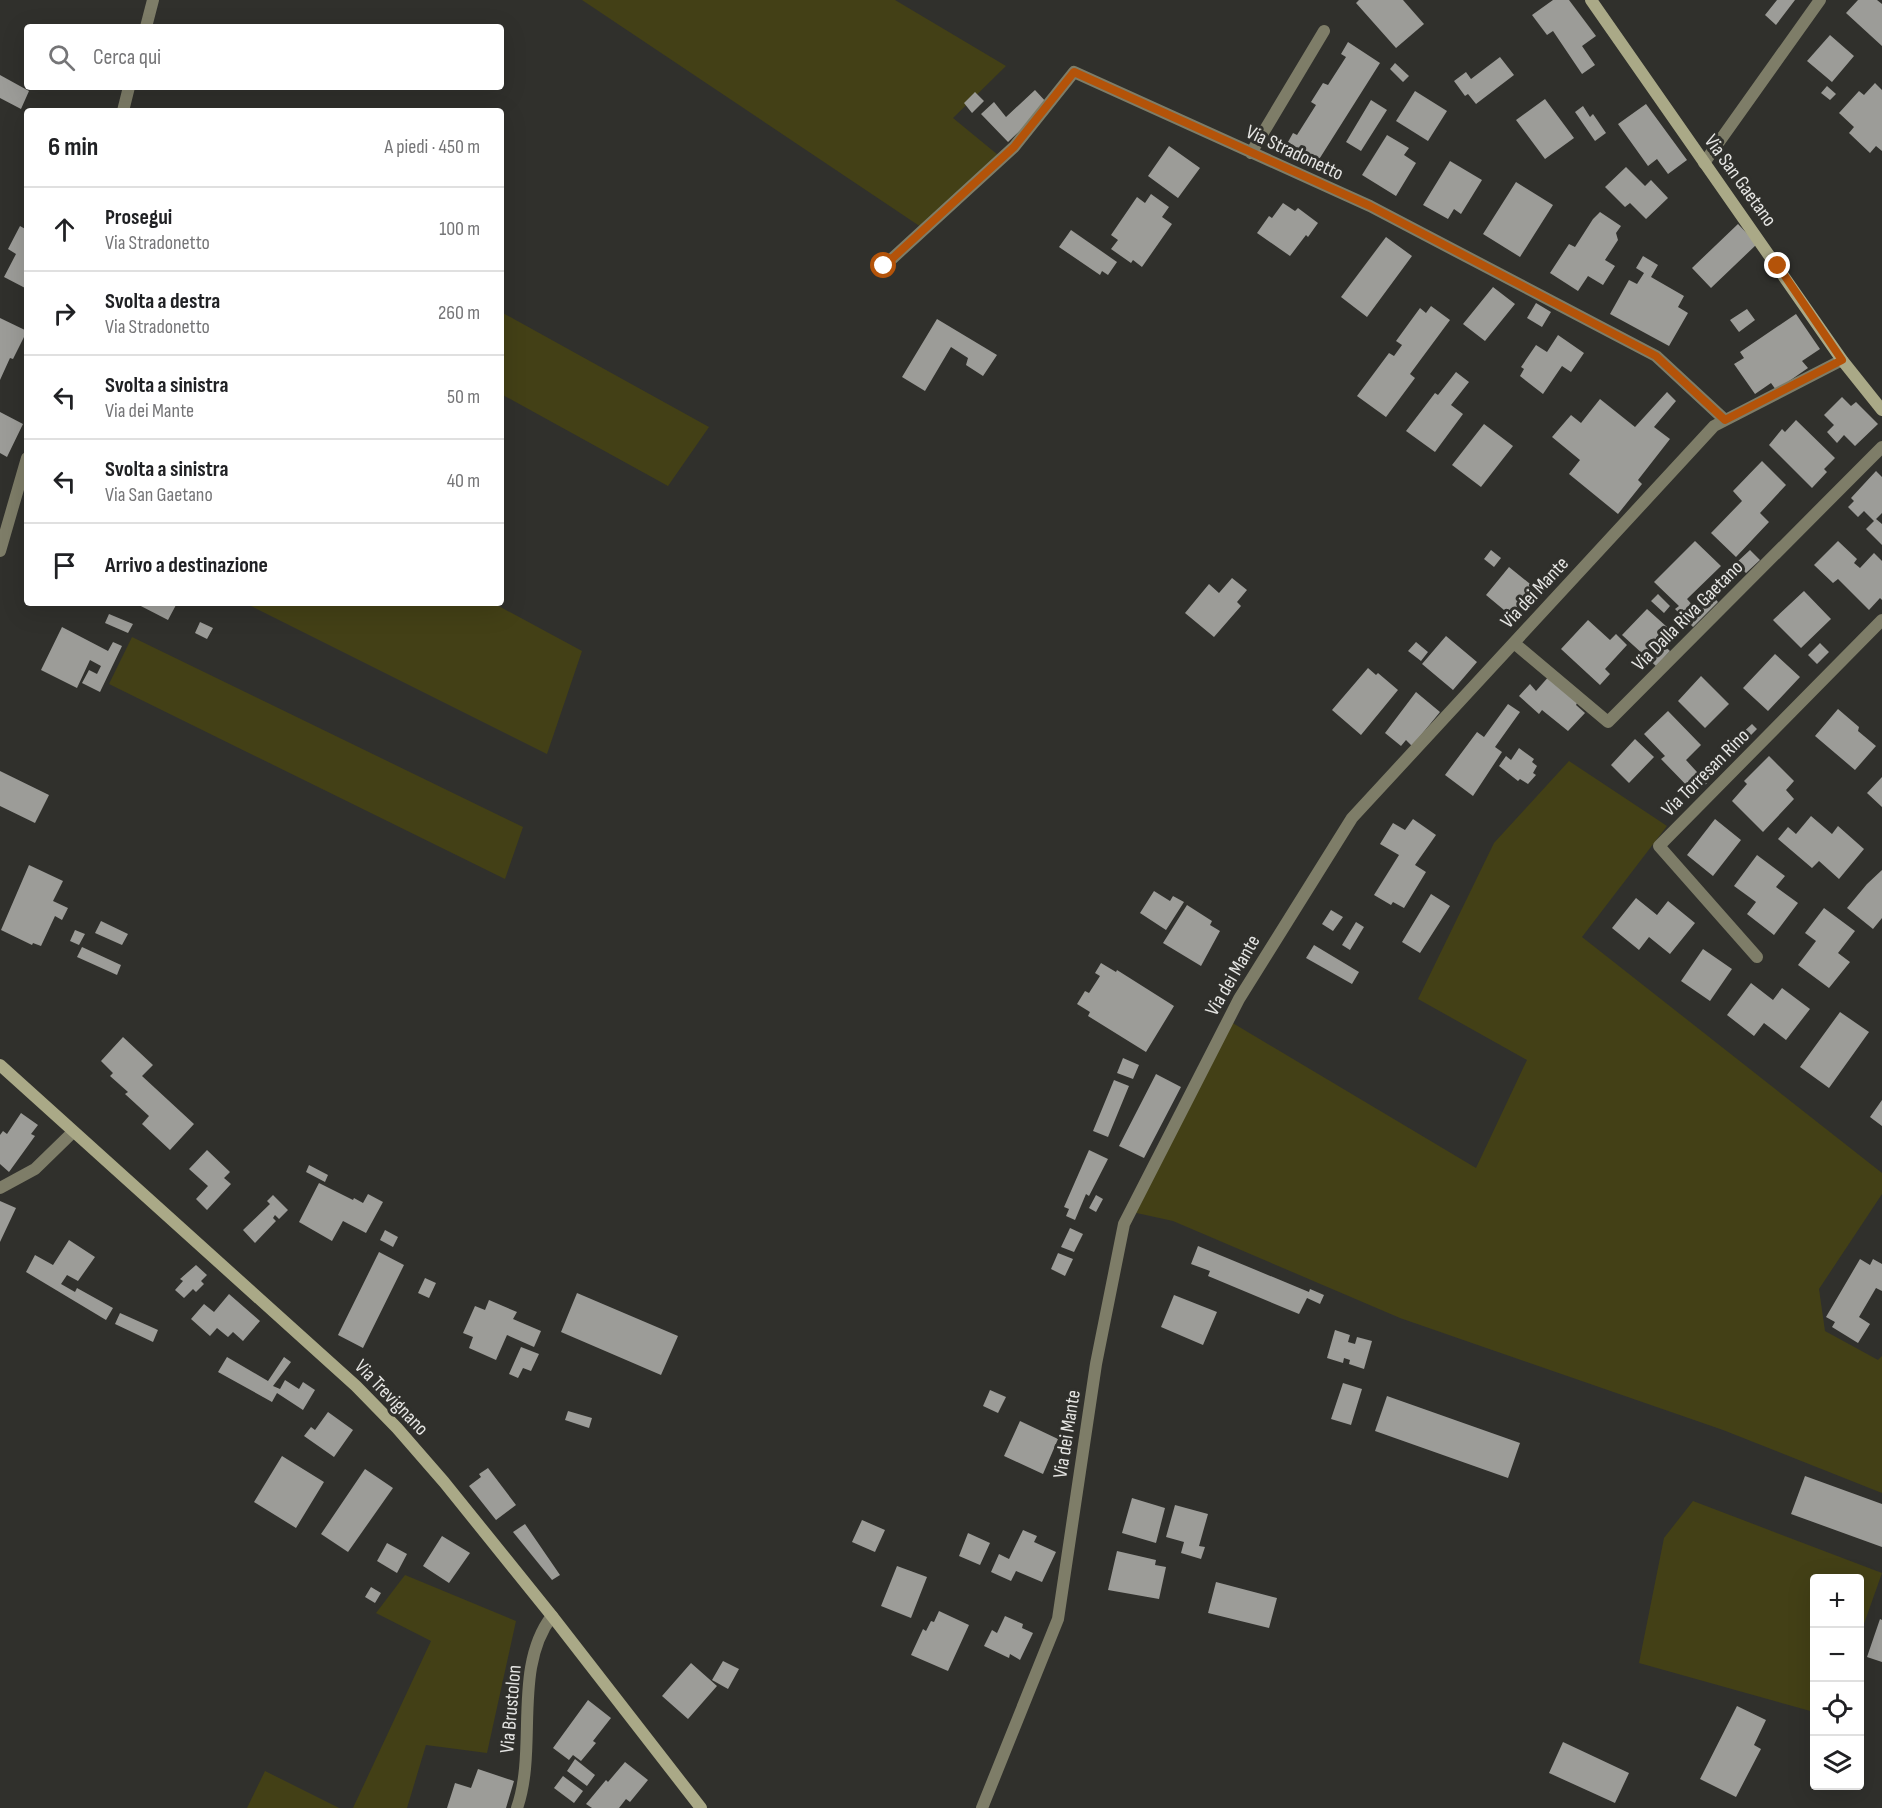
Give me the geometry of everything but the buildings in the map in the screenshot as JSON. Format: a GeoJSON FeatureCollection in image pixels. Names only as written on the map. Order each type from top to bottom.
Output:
{"type":"FeatureCollection","features":[{"type":"Feature","properties":{"kind":"main road","name":"Via San Gaetano"},"geometry":{"type":"LineString","coordinates":[[1592,0],[1842,360],[1882,410]]}},
{"type":"Feature","properties":{"kind":"main road","name":"Via Trevignano"},"geometry":{"type":"LineString","coordinates":[[0,1065],[357,1386],[389,1419],[444,1482],[552,1616],[701,1808]]}},
{"type":"Feature","properties":{"kind":"street"},"geometry":{"type":"LineString","coordinates":[[147,24],[153,0]]}},
{"type":"Feature","properties":{"kind":"street"},"geometry":{"type":"LineString","coordinates":[[1704,163],[1820,0]]}},
{"type":"Feature","properties":{"kind":"street"},"geometry":{"type":"LineString","coordinates":[[1251,153],[1324,31]]}},
{"type":"Feature","properties":{"kind":"street","name":"Via Stradonetto"},"geometry":{"type":"LineString","coordinates":[[884,266],[1014,147],[1074,72],[1370,206],[1656,356],[1725,420]]}},
{"type":"Feature","properties":{"kind":"street"},"geometry":{"type":"LineString","coordinates":[[124,108],[128,90]]}},
{"type":"Feature","properties":{"kind":"street","name":"Via dei Mante"},"geometry":{"type":"LineString","coordinates":[[982,1808],[1058,1619],[1096,1364],[1124,1224],[1239,999],[1352,818],[1714,426],[1842,360]]}},
{"type":"Feature","properties":{"kind":"street","name":"Via Dalla Riva Gaetano"},"geometry":{"type":"LineString","coordinates":[[1514,643],[1608,722],[1882,447]]}},
{"type":"Feature","properties":{"kind":"street"},"geometry":{"type":"LineString","coordinates":[[0,551],[24,468]]}},
{"type":"Feature","properties":{"kind":"street","name":"Via Torresan Rino"},"geometry":{"type":"LineString","coordinates":[[1756,957],[1659,846],[1882,620]]}},
{"type":"Feature","properties":{"kind":"street"},"geometry":{"type":"LineString","coordinates":[[0,1188],[35,1169],[73,1132]]}},
{"type":"Feature","properties":{"kind":"street","name":"Via Brustolon"},"geometry":{"type":"LineString","coordinates":[[517,1808],[526,1754],[531,1666],[539,1637],[552,1616]]}},
{"type":"Feature","properties":{"kind":"shaded area"},"geometry":{"type":"Polygon","coordinates":[[[582,0],[895,0],[1006,66],[953,118],[998,155],[921,227],[582,0]]]}},
{"type":"Feature","properties":{"kind":"shaded area"},"geometry":{"type":"Polygon","coordinates":[[[504,314],[709,427],[668,486],[504,396],[504,314]]]}},
{"type":"Feature","properties":{"kind":"shaded area"},"geometry":{"type":"Polygon","coordinates":[[[251,606],[499,606],[582,651],[547,754],[251,606]]]}},
{"type":"Feature","properties":{"kind":"shaded area"},"geometry":{"type":"Polygon","coordinates":[[[132,637],[523,827],[505,879],[109,684],[132,637]]]}},
{"type":"Feature","properties":{"kind":"shaded area"},"geometry":{"type":"Polygon","coordinates":[[[1569,761],[1667,826],[1582,937],[1882,1173],[1882,1194],[1819,1289],[1825,1331],[1878,1360],[1882,1356],[1882,1493],[1723,1430],[1400,1318],[1173,1221],[1132,1212],[1226,1019],[1476,1168],[1527,1060],[1418,999],[1494,843],[1569,761]]]}},
{"type":"Feature","properties":{"kind":"shaded area"},"geometry":{"type":"Polygon","coordinates":[[[1693,1501],[1882,1573],[1864,1624],[1864,1574],[1810,1574],[1810,1711],[1639,1663],[1664,1538],[1693,1501]]]}},
{"type":"Feature","properties":{"kind":"shaded area"},"geometry":{"type":"Polygon","coordinates":[[[405,1575],[516,1621],[487,1753],[426,1745],[407,1808],[353,1808],[431,1641],[376,1613],[405,1575]]]}},
{"type":"Feature","properties":{"kind":"shaded area"},"geometry":{"type":"Polygon","coordinates":[[[265,1771],[339,1808],[247,1808],[265,1771]]]}},
{"type":"Feature","properties":{"kind":"route"},"geometry":{"type":"LineString","coordinates":[[884,266],[1014,147],[1074,72],[1370,206],[1656,356],[1725,420],[1842,360],[1778,266]]}}]}
